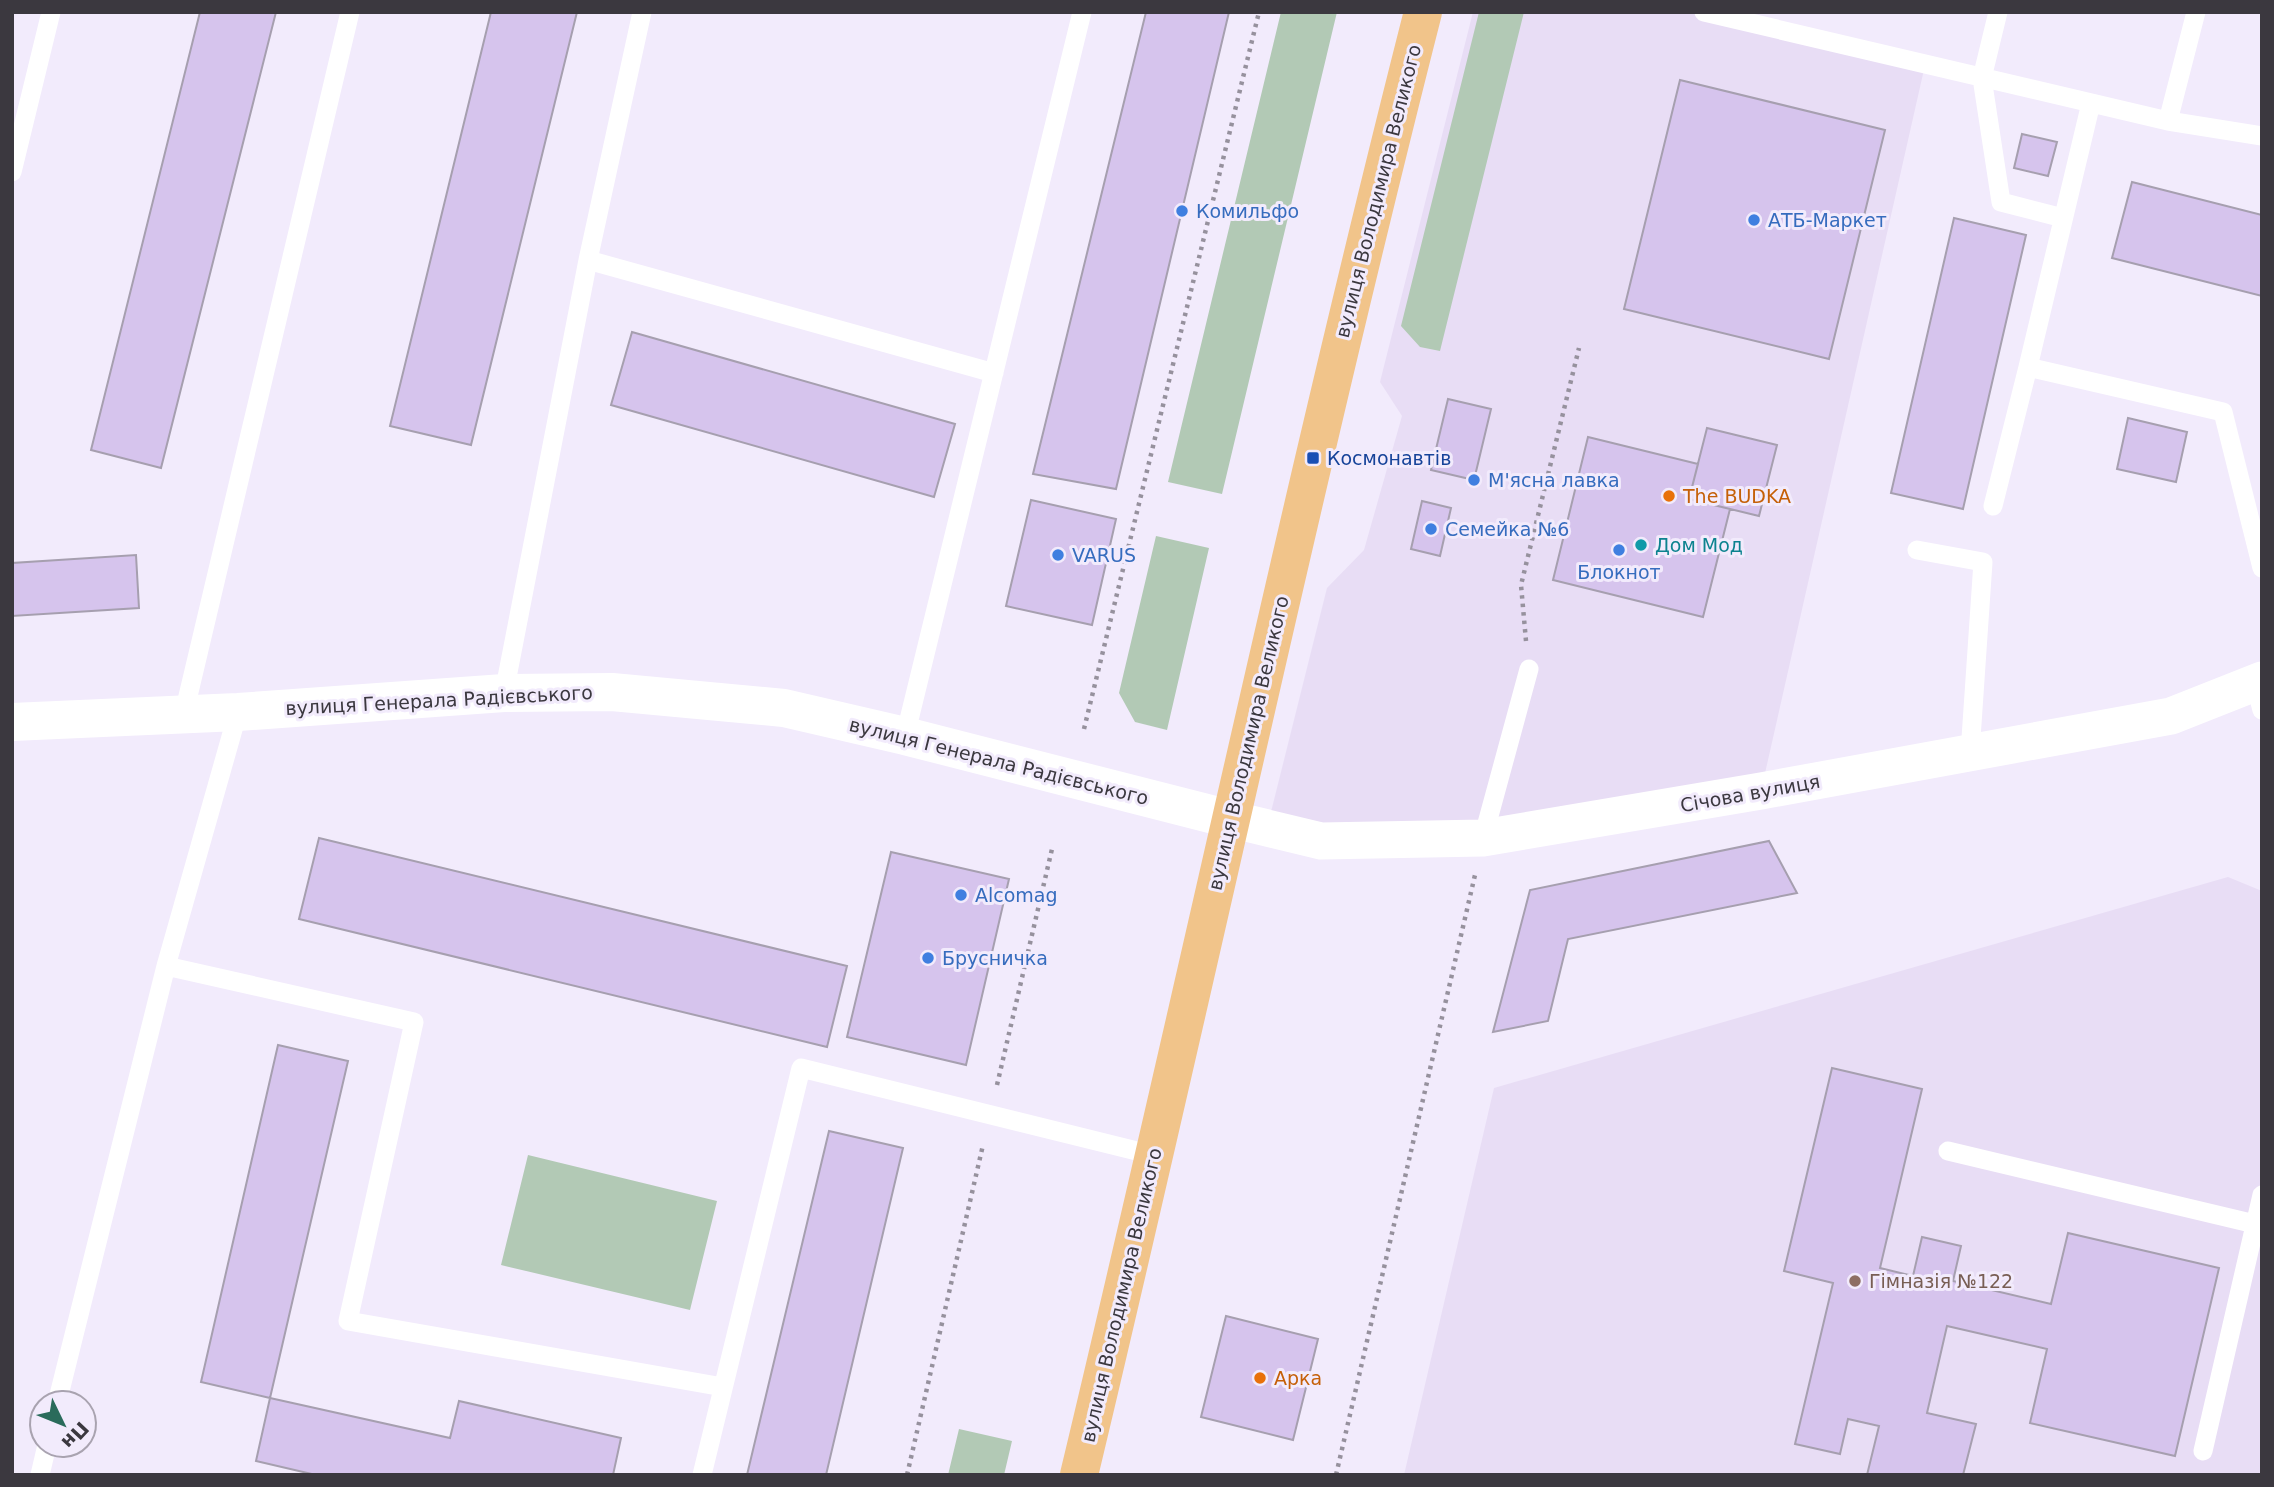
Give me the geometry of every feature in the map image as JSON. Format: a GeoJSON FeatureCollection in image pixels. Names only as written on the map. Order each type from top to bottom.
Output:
{"type":"FeatureCollection","features":[{"type":"Feature","properties":{"kind":"main road","name":"вулиця Володимира Великого"},"geometry":{"type":"LineString","coordinates":[[1079,1475],[1370,218],[1423,12]]}},
{"type":"Feature","properties":{"kind":"street","name":"Січова вулиця"},"geometry":{"type":"LineString","coordinates":[[1230,819],[1321,841],[1483,838],[2171,716],[2259,691]]}},
{"type":"Feature","properties":{"kind":"street","name":"вулиця Генерала Радієвського"},"geometry":{"type":"LineString","coordinates":[[12,722],[238,712],[503,693],[612,692],[784,708],[1230,819]]}},
{"type":"Feature","properties":{"kind":"lane"},"geometry":{"type":"LineString","coordinates":[[12,172],[51,12]]}},
{"type":"Feature","properties":{"kind":"lane"},"geometry":{"type":"LineString","coordinates":[[184,713],[349,12]]}},
{"type":"Feature","properties":{"kind":"lane"},"geometry":{"type":"LineString","coordinates":[[503,693],[588,260],[642,12]]}},
{"type":"Feature","properties":{"kind":"lane"},"geometry":{"type":"LineString","coordinates":[[905,736],[1082,12]]}},
{"type":"Feature","properties":{"kind":"lane"},"geometry":{"type":"LineString","coordinates":[[1704,12],[2168,121],[2262,136]]}},
{"type":"Feature","properties":{"kind":"lane"},"geometry":{"type":"LineString","coordinates":[[1998,12],[1982,78],[2001,202],[2063,218]]}},
{"type":"Feature","properties":{"kind":"lane"},"geometry":{"type":"LineString","coordinates":[[2168,121],[2196,12]]}},
{"type":"Feature","properties":{"kind":"lane"},"geometry":{"type":"LineString","coordinates":[[1993,506],[2091,103]]}},
{"type":"Feature","properties":{"kind":"lane"},"geometry":{"type":"LineString","coordinates":[[588,260],[994,373]]}},
{"type":"Feature","properties":{"kind":"lane"},"geometry":{"type":"LineString","coordinates":[[2028,367],[2223,412],[2262,568]]}},
{"type":"Feature","properties":{"kind":"lane"},"geometry":{"type":"LineString","coordinates":[[1917,550],[1983,562],[1970,753]]}},
{"type":"Feature","properties":{"kind":"lane"},"geometry":{"type":"LineString","coordinates":[[1483,838],[1529,669]]}},
{"type":"Feature","properties":{"kind":"lane"},"geometry":{"type":"LineString","coordinates":[[60,1389],[166,965],[238,712]]}},
{"type":"Feature","properties":{"kind":"lane"},"geometry":{"type":"LineString","coordinates":[[166,965],[414,1022],[348,1321],[723,1387]]}},
{"type":"Feature","properties":{"kind":"lane"},"geometry":{"type":"LineString","coordinates":[[702,1475],[801,1068],[1153,1155]]}},
{"type":"Feature","properties":{"kind":"lane"},"geometry":{"type":"LineString","coordinates":[[1948,1151],[2255,1224]]}},
{"type":"Feature","properties":{"kind":"lane"},"geometry":{"type":"LineString","coordinates":[[2203,1451],[2262,1195]]}},
{"type":"Feature","properties":{"kind":"path"},"geometry":{"type":"LineString","coordinates":[[1084,729],[1259,12]]}},
{"type":"Feature","properties":{"kind":"path"},"geometry":{"type":"LineString","coordinates":[[1529,669],[1521,585],[1579,348]]}},
{"type":"Feature","properties":{"kind":"path"},"geometry":{"type":"LineString","coordinates":[[1336,1475],[1483,838]]}},
{"type":"Feature","properties":{"kind":"path"},"geometry":{"type":"LineString","coordinates":[[906,1475],[1052,849]]}},
{"type":"Feature","properties":{"kind":"shaded area"},"geometry":{"type":"Polygon","coordinates":[[[1473,12],[1704,12],[1925,65],[1761,791],[1483,838],[1267,828],[1327,588],[1364,550],[1402,416],[1380,382],[1473,12]]]}},
{"type":"Feature","properties":{"kind":"shaded area","name":"Гімназія №122"},"geometry":{"type":"Polygon","coordinates":[[[2228,877],[2262,891],[2262,1475],[1404,1475],[1494,1088],[2228,877]]]}},
{"type":"Feature","properties":{"kind":"green space"},"geometry":{"type":"Polygon","coordinates":[[[1281,12],[1337,12],[1222,494],[1168,482],[1281,12]]]}},
{"type":"Feature","properties":{"kind":"green space"},"geometry":{"type":"Polygon","coordinates":[[[1479,12],[1524,12],[1440,351],[1420,347],[1401,326],[1479,12]]]}},
{"type":"Feature","properties":{"kind":"green space"},"geometry":{"type":"Polygon","coordinates":[[[1156,536],[1209,548],[1167,730],[1135,722],[1119,693],[1156,536]]]}},
{"type":"Feature","properties":{"kind":"green space"},"geometry":{"type":"Polygon","coordinates":[[[528,1155],[717,1201],[690,1310],[501,1265],[528,1155]]]}},
{"type":"Feature","properties":{"kind":"green space"},"geometry":{"type":"Polygon","coordinates":[[[959,1429],[1012,1441],[1004,1475],[948,1475],[959,1429]]]}},
{"type":"Feature","properties":{"kind":"building"},"geometry":{"type":"Polygon","coordinates":[[[200,12],[276,12],[161,468],[91,450],[200,12]]]}},
{"type":"Feature","properties":{"kind":"building"},"geometry":{"type":"Polygon","coordinates":[[[491,12],[577,12],[471,445],[390,426],[491,12]]]}},
{"type":"Feature","properties":{"kind":"building"},"geometry":{"type":"Polygon","coordinates":[[[1146,12],[1229,12],[1116,489],[1033,474],[1146,12]]]}},
{"type":"Feature","properties":{"kind":"building","name":"АТБ-Маркет"},"geometry":{"type":"Polygon","coordinates":[[[1680,80],[1885,130],[1829,359],[1624,309],[1680,80]]]}},
{"type":"Feature","properties":{"kind":"building"},"geometry":{"type":"Polygon","coordinates":[[[2022,134],[2057,142],[2048,176],[2014,168],[2022,134]]]}},
{"type":"Feature","properties":{"kind":"building"},"geometry":{"type":"Polygon","coordinates":[[[2132,182],[2262,215],[2262,296],[2112,258],[2132,182]]]}},
{"type":"Feature","properties":{"kind":"building"},"geometry":{"type":"Polygon","coordinates":[[[1954,218],[2026,235],[1963,509],[1891,493],[1954,218]]]}},
{"type":"Feature","properties":{"kind":"building"},"geometry":{"type":"Polygon","coordinates":[[[632,332],[955,424],[934,497],[611,405],[632,332]]]}},
{"type":"Feature","properties":{"kind":"building"},"geometry":{"type":"Polygon","coordinates":[[[1448,399],[1491,409],[1474,480],[1431,470],[1448,399]]]}},
{"type":"Feature","properties":{"kind":"building"},"geometry":{"type":"Polygon","coordinates":[[[2128,418],[2187,432],[2176,482],[2117,469],[2128,418]]]}},
{"type":"Feature","properties":{"kind":"building"},"geometry":{"type":"Polygon","coordinates":[[[1707,428],[1777,445],[1759,516],[1689,499],[1707,428]]]}},
{"type":"Feature","properties":{"kind":"building","name":"Дом Мод"},"geometry":{"type":"Polygon","coordinates":[[[1588,437],[1698,464],[1689,499],[1730,509],[1703,617],[1553,580],[1588,437]]]}},
{"type":"Feature","properties":{"kind":"building"},"geometry":{"type":"Polygon","coordinates":[[[1031,500],[1116,519],[1092,625],[1006,606],[1031,500]]]}},
{"type":"Feature","properties":{"kind":"building","name":"Семейка №6"},"geometry":{"type":"Polygon","coordinates":[[[1422,501],[1451,508],[1440,556],[1411,549],[1422,501]]]}},
{"type":"Feature","properties":{"kind":"building"},"geometry":{"type":"Polygon","coordinates":[[[136,555],[139,608],[12,616],[12,563],[136,555]]]}},
{"type":"Feature","properties":{"kind":"building"},"geometry":{"type":"Polygon","coordinates":[[[319,838],[847,966],[827,1047],[299,919],[319,838]]]}},
{"type":"Feature","properties":{"kind":"building"},"geometry":{"type":"Polygon","coordinates":[[[1769,841],[1797,893],[1568,939],[1548,1021],[1493,1032],[1530,890],[1769,841]]]}},
{"type":"Feature","properties":{"kind":"building","name":"Брусничка"},"geometry":{"type":"Polygon","coordinates":[[[891,852],[1009,879],[966,1065],[847,1037],[891,852]]]}},
{"type":"Feature","properties":{"kind":"building"},"geometry":{"type":"Polygon","coordinates":[[[278,1045],[348,1061],[270,1398],[201,1382],[278,1045]]]}},
{"type":"Feature","properties":{"kind":"building"},"geometry":{"type":"Polygon","coordinates":[[[1832,1068],[1922,1089],[1880,1268],[1913,1276],[1922,1237],[1961,1246],[1953,1281],[2051,1304],[2068,1233],[2219,1268],[2175,1456],[2030,1423],[2047,1349],[1947,1326],[1927,1413],[1976,1424],[1963,1475],[1867,1475],[1879,1426],[1848,1419],[1840,1454],[1795,1444],[1833,1283],[1784,1271],[1832,1068]]]}},
{"type":"Feature","properties":{"kind":"building"},"geometry":{"type":"Polygon","coordinates":[[[829,1131],[903,1148],[826,1475],[747,1475],[829,1131]]]}},
{"type":"Feature","properties":{"kind":"building","name":"Арка"},"geometry":{"type":"Polygon","coordinates":[[[1226,1316],[1318,1339],[1293,1440],[1201,1417],[1226,1316]]]}},
{"type":"Feature","properties":{"kind":"building"},"geometry":{"type":"Polygon","coordinates":[[[270,1398],[450,1438],[459,1401],[621,1438],[613,1475],[316,1475],[256,1461],[270,1398]]]}},
{"type":"Feature","properties":{"kind":"place","name":"Комильфо"},"geometry":{"type":"Point","coordinates":[1182,211]}},
{"type":"Feature","properties":{"kind":"place","name":"АТБ-Маркет"},"geometry":{"type":"Point","coordinates":[1754,220]}},
{"type":"Feature","properties":{"kind":"place","name":"Космонавтів"},"geometry":{"type":"Point","coordinates":[1313,458]}},
{"type":"Feature","properties":{"kind":"place","name":"М'ясна лавка"},"geometry":{"type":"Point","coordinates":[1474,480]}},
{"type":"Feature","properties":{"kind":"place","name":"The BUDKA"},"geometry":{"type":"Point","coordinates":[1669,496]}},
{"type":"Feature","properties":{"kind":"place","name":"Семейка №6"},"geometry":{"type":"Point","coordinates":[1431,529]}},
{"type":"Feature","properties":{"kind":"place","name":"Дом Мод"},"geometry":{"type":"Point","coordinates":[1641,545]}},
{"type":"Feature","properties":{"kind":"place","name":"Блокнот"},"geometry":{"type":"Point","coordinates":[1619,550]}},
{"type":"Feature","properties":{"kind":"place","name":"VARUS"},"geometry":{"type":"Point","coordinates":[1058,555]}},
{"type":"Feature","properties":{"kind":"place","name":"Alcomag"},"geometry":{"type":"Point","coordinates":[961,895]}},
{"type":"Feature","properties":{"kind":"place","name":"Брусничка"},"geometry":{"type":"Point","coordinates":[928,958]}},
{"type":"Feature","properties":{"kind":"place","name":"Гімназія №122"},"geometry":{"type":"Point","coordinates":[1855,1281]}},
{"type":"Feature","properties":{"kind":"place","name":"Арка"},"geometry":{"type":"Point","coordinates":[1260,1378]}}]}
